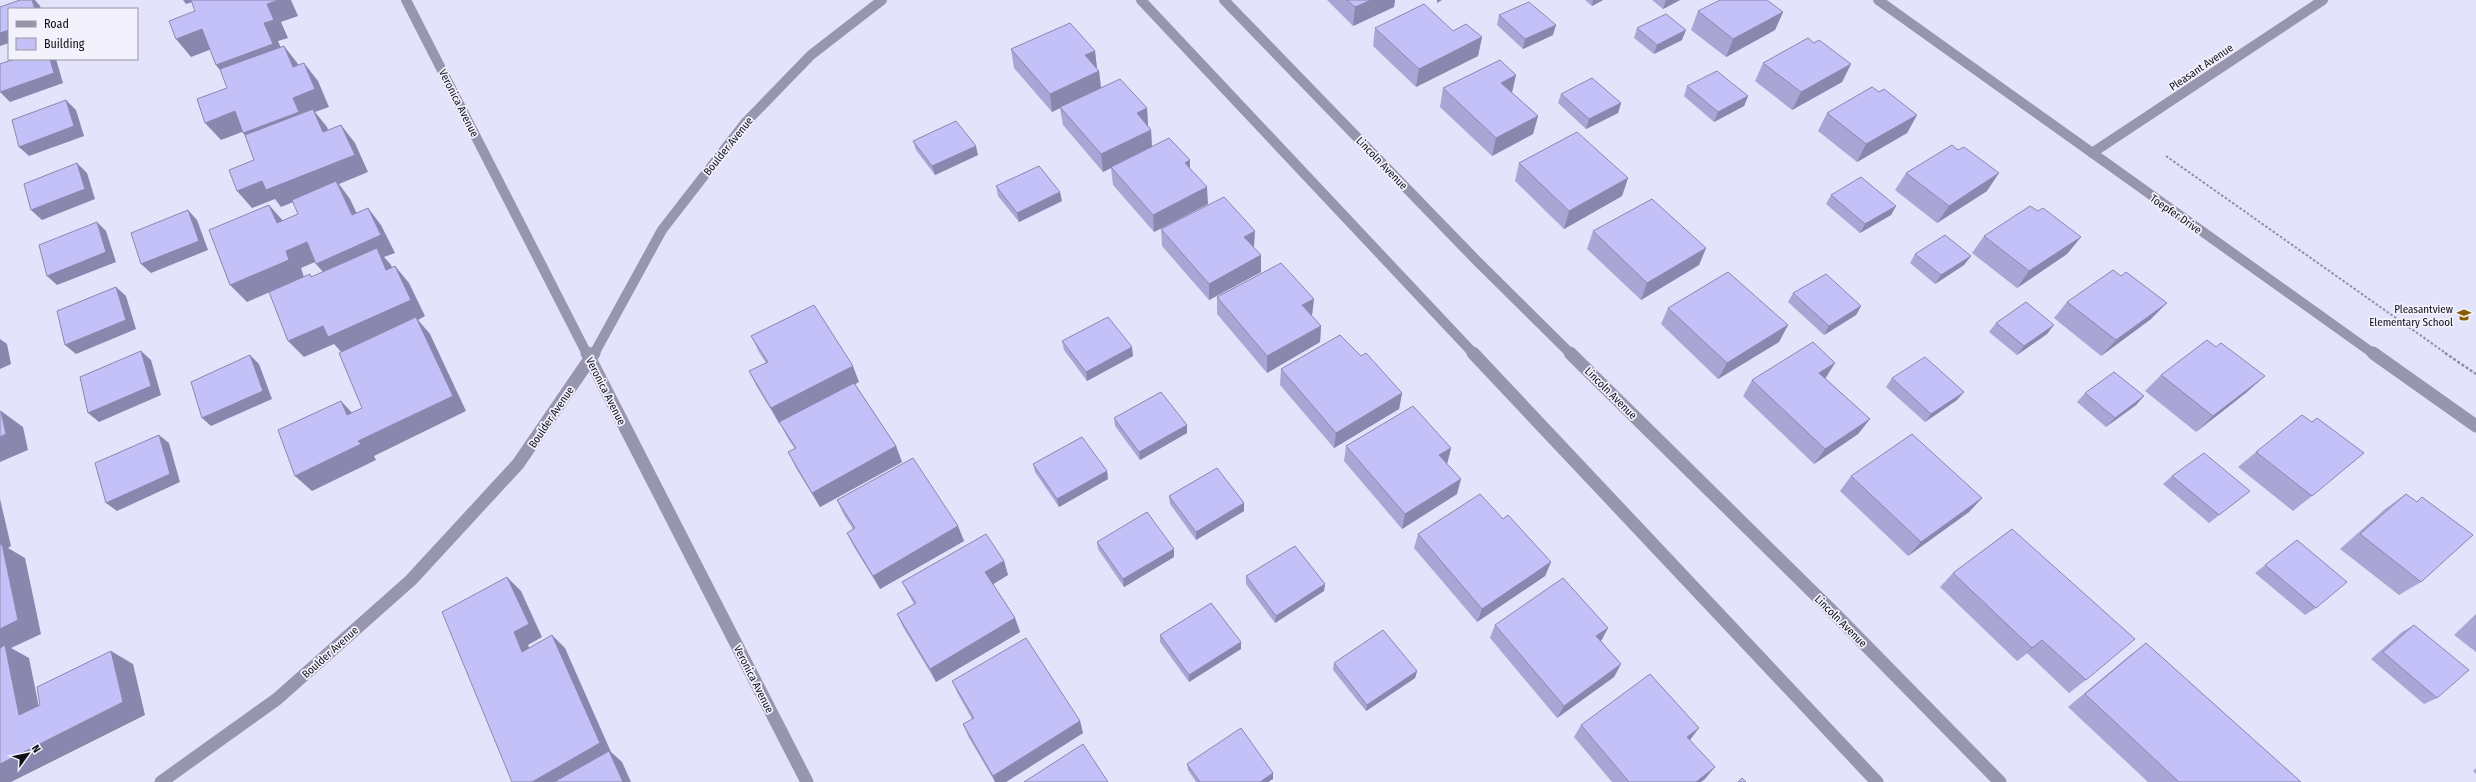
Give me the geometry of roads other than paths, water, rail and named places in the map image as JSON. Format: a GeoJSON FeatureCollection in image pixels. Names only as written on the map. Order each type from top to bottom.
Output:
{"type":"FeatureCollection","features":[{"type":"Feature","properties":{"kind":"street","name":"Veronica Avenue"},"geometry":{"type":"LineString","coordinates":[[406,0],[807,782]]}},
{"type":"Feature","properties":{"kind":"street","name":"Boulder Avenue"},"geometry":{"type":"LineString","coordinates":[[161,782],[277,699],[411,580],[518,464],[590,360],[662,230],[745,123],[811,55],[882,0]]}},
{"type":"Feature","properties":{"kind":"street"},"geometry":{"type":"LineString","coordinates":[[1141,0],[1877,782]]}},
{"type":"Feature","properties":{"kind":"street","name":"Lincoln Avenue"},"geometry":{"type":"LineString","coordinates":[[1224,0],[1477,261],[1835,614],[2000,782]]}},
{"type":"Feature","properties":{"kind":"street","name":"Toepfer Drive"},"geometry":{"type":"LineString","coordinates":[[1878,0],[2092,154],[2475,424]]}},
{"type":"Feature","properties":{"kind":"street","name":"Pleasant Avenue"},"geometry":{"type":"LineString","coordinates":[[2092,154],[2323,0]]}},
{"type":"Feature","properties":{"kind":"place","name":"Pleasantview Elementary School"},"geometry":{"type":"Point","coordinates":[2464,315]}}]}
